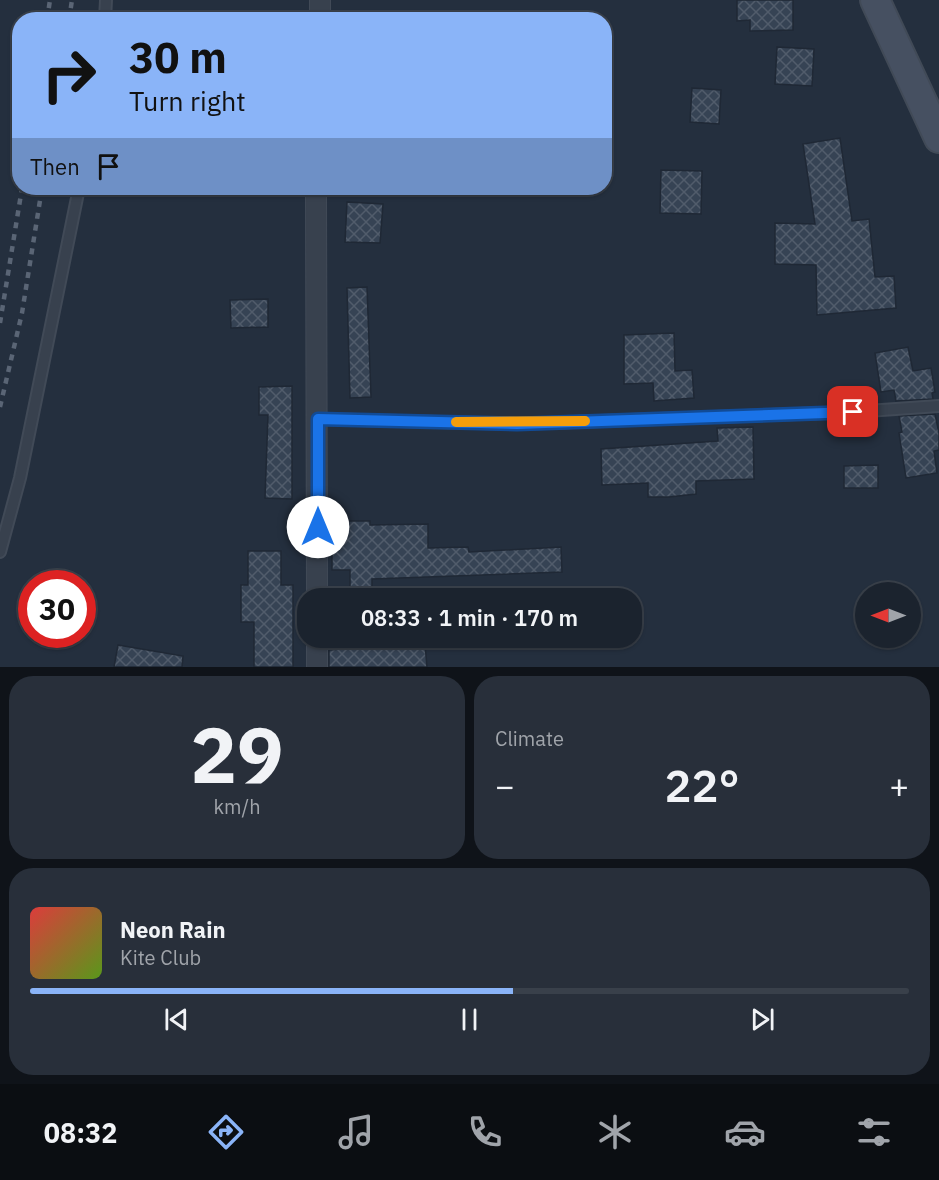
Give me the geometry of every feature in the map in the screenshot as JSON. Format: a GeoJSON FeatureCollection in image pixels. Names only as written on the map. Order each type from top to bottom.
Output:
{"type":"FeatureCollection","features":[{"type":"Feature","properties":{"kind":"street"},"geometry":{"type":"LineString","coordinates":[[875,0],[939,138]]}},
{"type":"Feature","properties":{"kind":"street"},"geometry":{"type":"LineString","coordinates":[[316,195],[317,588]]}},
{"type":"Feature","properties":{"kind":"street"},"geometry":{"type":"LineString","coordinates":[[317,648],[317,667]]}},
{"type":"Feature","properties":{"kind":"lane"},"geometry":{"type":"LineString","coordinates":[[0,552],[20,478],[78,195]]}},
{"type":"Feature","properties":{"kind":"lane"},"geometry":{"type":"LineString","coordinates":[[318,419],[517,424],[853,412],[939,406]]}},
{"type":"Feature","properties":{"kind":"building"},"geometry":{"type":"Polygon","coordinates":[[[737,0],[793,0],[793,30],[750,31],[750,20],[737,21],[737,0]]]}},
{"type":"Feature","properties":{"kind":"building"},"geometry":{"type":"Polygon","coordinates":[[[777,47],[814,49],[812,86],[775,84],[777,47]]]}},
{"type":"Feature","properties":{"kind":"building"},"geometry":{"type":"Polygon","coordinates":[[[692,88],[721,90],[719,124],[690,122],[692,88]]]}},
{"type":"Feature","properties":{"kind":"building"},"geometry":{"type":"Polygon","coordinates":[[[840,138],[852,221],[869,219],[875,277],[894,276],[896,308],[817,315],[816,265],[775,264],[775,223],[815,224],[803,144],[840,138]]]}},
{"type":"Feature","properties":{"kind":"building"},"geometry":{"type":"Polygon","coordinates":[[[661,170],[702,171],[701,214],[660,213],[661,170]]]}},
{"type":"Feature","properties":{"kind":"building"},"geometry":{"type":"Polygon","coordinates":[[[347,202],[383,204],[380,243],[345,242],[347,202]]]}},
{"type":"Feature","properties":{"kind":"building"},"geometry":{"type":"Polygon","coordinates":[[[367,287],[371,397],[350,398],[347,288],[367,287]]]}},
{"type":"Feature","properties":{"kind":"building"},"geometry":{"type":"Polygon","coordinates":[[[268,299],[268,327],[231,328],[230,300],[268,299]]]}},
{"type":"Feature","properties":{"kind":"building"},"geometry":{"type":"Polygon","coordinates":[[[674,333],[675,371],[692,370],[694,398],[654,401],[653,383],[624,384],[624,335],[674,333]]]}},
{"type":"Feature","properties":{"kind":"building"},"geometry":{"type":"Polygon","coordinates":[[[908,347],[913,371],[931,368],[935,392],[932,393],[933,399],[896,401],[894,390],[881,392],[875,353],[908,347]]]}},
{"type":"Feature","properties":{"kind":"building"},"geometry":{"type":"Polygon","coordinates":[[[292,386],[292,499],[265,498],[268,415],[259,415],[259,387],[292,386]]]}},
{"type":"Feature","properties":{"kind":"building"},"geometry":{"type":"Polygon","coordinates":[[[935,414],[939,433],[939,450],[934,451],[937,473],[906,478],[899,433],[902,432],[899,416],[935,414]]]}},
{"type":"Feature","properties":{"kind":"building"},"geometry":{"type":"Polygon","coordinates":[[[753,427],[754,479],[696,481],[696,494],[669,497],[648,497],[648,483],[602,485],[601,449],[718,441],[717,428],[753,427]]]}},
{"type":"Feature","properties":{"kind":"building"},"geometry":{"type":"Polygon","coordinates":[[[878,465],[878,488],[844,488],[844,466],[878,465]]]}},
{"type":"Feature","properties":{"kind":"building"},"geometry":{"type":"Polygon","coordinates":[[[332,521],[370,521],[370,525],[428,524],[428,548],[468,547],[469,552],[561,547],[562,572],[372,579],[372,588],[350,588],[350,570],[332,570],[332,521]]]}},
{"type":"Feature","properties":{"kind":"building"},"geometry":{"type":"Polygon","coordinates":[[[248,551],[281,551],[281,585],[293,585],[293,667],[254,667],[254,622],[241,622],[241,585],[248,585],[248,551]]]}},
{"type":"Feature","properties":{"kind":"building"},"geometry":{"type":"Polygon","coordinates":[[[118,645],[183,656],[182,667],[114,667],[118,645]]]}},
{"type":"Feature","properties":{"kind":"building"},"geometry":{"type":"Polygon","coordinates":[[[425,648],[427,667],[329,667],[329,650],[425,648]]]}},
{"type":"Feature","properties":{"kind":"railway"},"geometry":{"type":"LineString","coordinates":[[48,12],[50,0]]}},
{"type":"Feature","properties":{"kind":"railway"},"geometry":{"type":"LineString","coordinates":[[70,12],[72,0]]}},
{"type":"Feature","properties":{"kind":"railway"},"geometry":{"type":"LineString","coordinates":[[0,323],[21,195]]}},
{"type":"Feature","properties":{"kind":"railway"},"geometry":{"type":"LineString","coordinates":[[0,407],[22,313],[41,195]]}},
{"type":"Feature","properties":{"kind":"slow traffic"},"geometry":{"type":"LineString","coordinates":[[456,422],[517,424],[585,421]]}},
{"type":"Feature","properties":{"kind":"route"},"geometry":{"type":"LineString","coordinates":[[318,527],[318,419],[517,424],[853,412]]}}]}
